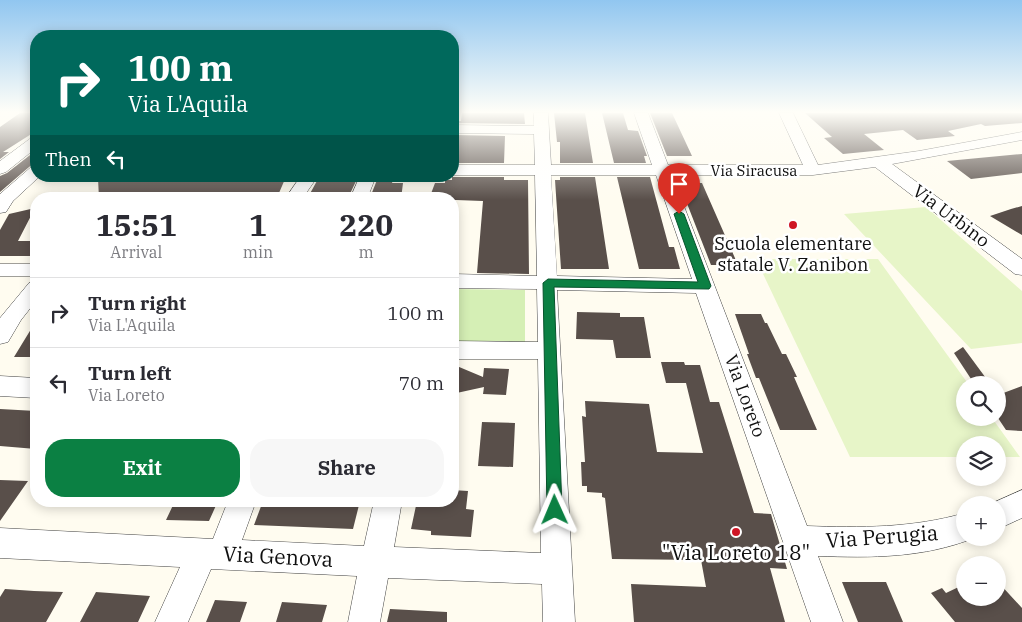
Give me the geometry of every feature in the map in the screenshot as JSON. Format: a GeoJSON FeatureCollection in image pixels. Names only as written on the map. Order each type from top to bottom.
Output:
{"type":"FeatureCollection","features":[{"type":"Feature","properties":{"kind":"street"},"geometry":{"type":"LineString","coordinates":[[543,142],[559,622]]}},
{"type":"Feature","properties":{"kind":"street","name":"Via Loreto"},"geometry":{"type":"LineString","coordinates":[[652,142],[827,622]]}},
{"type":"Feature","properties":{"kind":"street","name":"Via Siracusa"},"geometry":{"type":"LineString","coordinates":[[800,142],[813,170]]}},
{"type":"Feature","properties":{"kind":"street","name":"Via Siracusa"},"geometry":{"type":"LineString","coordinates":[[459,170],[813,170],[880,163],[990,142]]}},
{"type":"Feature","properties":{"kind":"street"},"geometry":{"type":"LineString","coordinates":[[0,170],[30,146]]}},
{"type":"Feature","properties":{"kind":"street","name":"Via Urbino"},"geometry":{"type":"LineString","coordinates":[[880,163],[1022,269]]}},
{"type":"Feature","properties":{"kind":"street"},"geometry":{"type":"LineString","coordinates":[[0,170],[30,170]]}},
{"type":"Feature","properties":{"kind":"street"},"geometry":{"type":"LineString","coordinates":[[0,208],[6,198],[30,176]]}},
{"type":"Feature","properties":{"kind":"street"},"geometry":{"type":"LineString","coordinates":[[297,192],[305,182]]}},
{"type":"Feature","properties":{"kind":"street"},"geometry":{"type":"LineString","coordinates":[[0,270],[30,270]]}},
{"type":"Feature","properties":{"kind":"street"},"geometry":{"type":"LineString","coordinates":[[459,281],[705,286]]}},
{"type":"Feature","properties":{"kind":"street"},"geometry":{"type":"LineString","coordinates":[[0,336],[13,315],[30,295]]}},
{"type":"Feature","properties":{"kind":"street"},"geometry":{"type":"LineString","coordinates":[[459,350],[550,351]]}},
{"type":"Feature","properties":{"kind":"street"},"geometry":{"type":"LineString","coordinates":[[0,386],[30,388]]}},
{"type":"Feature","properties":{"kind":"street"},"geometry":{"type":"LineString","coordinates":[[1006,510],[1022,503]]}},
{"type":"Feature","properties":{"kind":"street"},"geometry":{"type":"LineString","coordinates":[[171,622],[239,507]]}},
{"type":"Feature","properties":{"kind":"street"},"geometry":{"type":"LineString","coordinates":[[364,622],[387,507]]}},
{"type":"Feature","properties":{"kind":"street","name":"Via Perugia"},"geometry":{"type":"LineString","coordinates":[[797,541],[924,538],[956,529]]}},
{"type":"Feature","properties":{"kind":"street","name":"Via Genova"},"geometry":{"type":"LineString","coordinates":[[0,543],[556,569]]}},
{"type":"Feature","properties":{"kind":"green space"},"geometry":{"type":"Polygon","coordinates":[[[926,207],[1022,291],[1022,343],[971,349],[844,214],[926,207]]]}},
{"type":"Feature","properties":{"kind":"green space"},"geometry":{"type":"Polygon","coordinates":[[[756,259],[878,259],[962,376],[956,376],[956,426],[998,426],[1005,436],[956,436],[956,457],[850,457],[756,259]]]}},
{"type":"Feature","properties":{"kind":"green space"},"geometry":{"type":"Polygon","coordinates":[[[459,289],[525,290],[525,346],[459,344],[459,289]]]}},
{"type":"Feature","properties":{"kind":"green space"},"geometry":{"type":"Polygon","coordinates":[[[1006,438],[1020,457],[1006,457],[1006,438]]]}},
{"type":"Feature","properties":{"kind":"building"},"geometry":{"type":"Polygon","coordinates":[[[0,142],[19,142],[3,152],[9,152],[0,159],[0,142]]]}},
{"type":"Feature","properties":{"kind":"building"},"geometry":{"type":"Polygon","coordinates":[[[459,142],[505,142],[504,163],[459,163],[459,142]]]}},
{"type":"Feature","properties":{"kind":"building"},"geometry":{"type":"Polygon","coordinates":[[[560,142],[590,142],[593,163],[560,163],[560,142]]]}},
{"type":"Feature","properties":{"kind":"building"},"geometry":{"type":"Polygon","coordinates":[[[609,142],[642,142],[647,156],[644,156],[646,163],[614,163],[609,142]]]}},
{"type":"Feature","properties":{"kind":"building"},"geometry":{"type":"Polygon","coordinates":[[[661,142],[686,142],[692,156],[667,156],[661,142]]]}},
{"type":"Feature","properties":{"kind":"building"},"geometry":{"type":"Polygon","coordinates":[[[829,142],[874,142],[884,150],[843,154],[829,142]]]}},
{"type":"Feature","properties":{"kind":"building"},"geometry":{"type":"Polygon","coordinates":[[[1022,154],[1022,173],[971,179],[947,161],[1022,154]]]}},
{"type":"Feature","properties":{"kind":"building"},"geometry":{"type":"Polygon","coordinates":[[[30,155],[30,166],[0,192],[0,176],[7,173],[30,155]]]}},
{"type":"Feature","properties":{"kind":"building"},"geometry":{"type":"Polygon","coordinates":[[[459,177],[504,177],[504,180],[528,180],[529,274],[477,273],[483,201],[459,200],[459,192],[432,192],[435,183],[459,182],[459,177]]]}},
{"type":"Feature","properties":{"kind":"building"},"geometry":{"type":"Polygon","coordinates":[[[560,177],[595,177],[609,269],[561,269],[555,180],[560,180],[560,177]]]}},
{"type":"Feature","properties":{"kind":"building"},"geometry":{"type":"Polygon","coordinates":[[[617,177],[650,177],[669,247],[674,247],[680,269],[639,269],[617,177]]]}},
{"type":"Feature","properties":{"kind":"building"},"geometry":{"type":"Polygon","coordinates":[[[98,182],[284,182],[279,192],[99,192],[98,182]]]}},
{"type":"Feature","properties":{"kind":"building"},"geometry":{"type":"Polygon","coordinates":[[[316,182],[356,182],[351,192],[311,192],[316,182]]]}},
{"type":"Feature","properties":{"kind":"building"},"geometry":{"type":"Polygon","coordinates":[[[376,182],[403,183],[402,192],[372,192],[376,182]]]}},
{"type":"Feature","properties":{"kind":"building"},"geometry":{"type":"Polygon","coordinates":[[[679,183],[702,183],[738,265],[711,265],[679,183]]]}},
{"type":"Feature","properties":{"kind":"building"},"geometry":{"type":"Polygon","coordinates":[[[1022,206],[1022,235],[990,216],[1011,209],[1022,206]]]}},
{"type":"Feature","properties":{"kind":"building"},"geometry":{"type":"Polygon","coordinates":[[[30,209],[30,218],[18,241],[30,241],[30,256],[0,256],[0,230],[9,214],[30,209]]]}},
{"type":"Feature","properties":{"kind":"building"},"geometry":{"type":"Polygon","coordinates":[[[577,312],[620,313],[620,317],[644,317],[651,358],[616,358],[613,340],[576,339],[577,312]]]}},
{"type":"Feature","properties":{"kind":"building"},"geometry":{"type":"Polygon","coordinates":[[[735,314],[761,314],[782,354],[786,354],[817,430],[780,430],[759,378],[756,378],[735,314]]]}},
{"type":"Feature","properties":{"kind":"building"},"geometry":{"type":"Polygon","coordinates":[[[30,331],[30,357],[14,357],[30,331]]]}},
{"type":"Feature","properties":{"kind":"building"},"geometry":{"type":"Polygon","coordinates":[[[963,347],[984,376],[969,376],[954,353],[963,347]]]}},
{"type":"Feature","properties":{"kind":"building"},"geometry":{"type":"Polygon","coordinates":[[[661,362],[684,362],[685,365],[700,365],[710,402],[719,402],[754,513],[771,514],[787,569],[770,568],[785,622],[634,622],[631,584],[706,587],[701,560],[612,559],[605,498],[602,497],[602,493],[587,492],[587,486],[582,486],[581,462],[585,462],[582,416],[586,417],[585,401],[649,404],[657,452],[703,453],[686,383],[666,383],[661,362]]]}},
{"type":"Feature","properties":{"kind":"building"},"geometry":{"type":"Polygon","coordinates":[[[459,367],[483,377],[484,368],[509,369],[506,395],[483,394],[484,387],[459,392],[459,367]]]}},
{"type":"Feature","properties":{"kind":"building"},"geometry":{"type":"Polygon","coordinates":[[[1022,386],[1022,431],[1006,430],[1003,426],[1006,426],[1006,392],[1022,386]]]}},
{"type":"Feature","properties":{"kind":"building"},"geometry":{"type":"Polygon","coordinates":[[[0,409],[30,411],[30,448],[0,446],[0,409]]]}},
{"type":"Feature","properties":{"kind":"building"},"geometry":{"type":"Polygon","coordinates":[[[482,422],[515,423],[513,467],[478,466],[482,422]]]}},
{"type":"Feature","properties":{"kind":"building"},"geometry":{"type":"Polygon","coordinates":[[[0,480],[28,481],[0,521],[0,480]]]}},
{"type":"Feature","properties":{"kind":"building"},"geometry":{"type":"Polygon","coordinates":[[[459,490],[468,491],[466,509],[474,510],[471,537],[431,535],[431,531],[411,529],[416,507],[459,507],[459,490]]]}},
{"type":"Feature","properties":{"kind":"building"},"geometry":{"type":"Polygon","coordinates":[[[172,507],[215,507],[209,521],[166,520],[172,507]]]}},
{"type":"Feature","properties":{"kind":"building"},"geometry":{"type":"Polygon","coordinates":[[[261,507],[358,507],[353,529],[254,525],[261,507]]]}},
{"type":"Feature","properties":{"kind":"building"},"geometry":{"type":"Polygon","coordinates":[[[842,582],[886,582],[903,622],[858,622],[842,582]]]}},
{"type":"Feature","properties":{"kind":"building"},"geometry":{"type":"Polygon","coordinates":[[[942,588],[946,593],[956,588],[956,606],[1006,606],[1006,591],[1022,608],[1022,622],[955,622],[931,593],[942,588]]]}},
{"type":"Feature","properties":{"kind":"building"},"geometry":{"type":"Polygon","coordinates":[[[5,589],[63,592],[46,622],[0,622],[0,597],[5,589]]]}},
{"type":"Feature","properties":{"kind":"building"},"geometry":{"type":"Polygon","coordinates":[[[96,592],[150,596],[138,622],[80,622],[96,592]]]}},
{"type":"Feature","properties":{"kind":"building"},"geometry":{"type":"Polygon","coordinates":[[[215,600],[247,602],[240,622],[206,622],[215,600]]]}},
{"type":"Feature","properties":{"kind":"building"},"geometry":{"type":"Polygon","coordinates":[[[282,602],[327,605],[322,622],[276,622],[282,602]]]}},
{"type":"Feature","properties":{"kind":"building"},"geometry":{"type":"Polygon","coordinates":[[[390,609],[447,612],[447,622],[387,622],[390,609]]]}},
{"type":"Feature","properties":{"kind":"place","name":"Scuola elementare statale V. Zanibon"},"geometry":{"type":"Point","coordinates":[793,225]}},
{"type":"Feature","properties":{"kind":"place","name":"\"Via Loreto 18\""},"geometry":{"type":"Point","coordinates":[736,532]}},
{"type":"Feature","properties":{"kind":"route"},"geometry":{"type":"LineString","coordinates":[[555,510],[548,283],[705,286],[679,214]]}}]}
